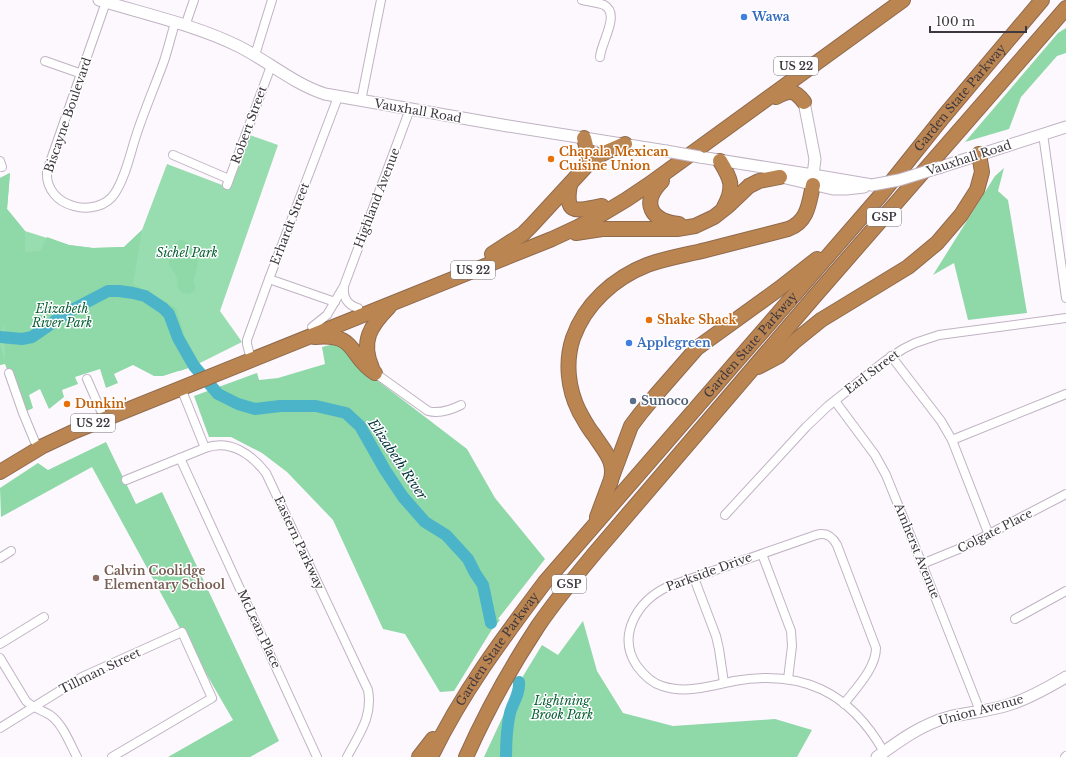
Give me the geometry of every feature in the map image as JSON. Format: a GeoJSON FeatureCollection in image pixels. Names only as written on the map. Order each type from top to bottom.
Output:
{"type":"FeatureCollection","features":[{"type":"Feature","properties":{"kind":"highway","name":"US 22"},"geometry":{"type":"LineString","coordinates":[[216,369],[308,332],[358,308],[563,225],[602,206],[639,181],[886,0]]}},
{"type":"Feature","properties":{"kind":"highway","name":"US 22"},"geometry":{"type":"LineString","coordinates":[[0,472],[43,446],[186,383],[249,352],[393,302],[552,239],[613,209],[682,162],[903,0]]}},
{"type":"Feature","properties":{"kind":"highway"},"geometry":{"type":"LineString","coordinates":[[1003,46],[1034,0]]}},
{"type":"Feature","properties":{"kind":"highway","name":"Garden State Parkway"},"geometry":{"type":"LineString","coordinates":[[431,757],[460,702],[516,620],[545,582],[844,238],[908,163],[1042,0]]}},
{"type":"Feature","properties":{"kind":"highway","name":"Garden State Parkway"},"geometry":{"type":"LineString","coordinates":[[466,757],[498,693],[549,610],[594,554],[751,371],[1066,8]]}},
{"type":"Feature","properties":{"kind":"highway"},"geometry":{"type":"LineString","coordinates":[[1018,64],[1066,21]]}},
{"type":"Feature","properties":{"kind":"highway"},"geometry":{"type":"LineString","coordinates":[[804,102],[804,81],[814,65]]}},
{"type":"Feature","properties":{"kind":"highway"},"geometry":{"type":"LineString","coordinates":[[759,105],[789,92],[797,94],[804,102]]}},
{"type":"Feature","properties":{"kind":"highway"},"geometry":{"type":"LineString","coordinates":[[584,138],[590,162]]}},
{"type":"Feature","properties":{"kind":"highway"},"geometry":{"type":"LineString","coordinates":[[492,254],[527,230],[590,162],[602,154],[625,144]]}},
{"type":"Feature","properties":{"kind":"highway"},"geometry":{"type":"LineString","coordinates":[[751,371],[779,356],[795,340],[821,320],[908,268],[930,249],[950,229],[975,194],[982,172],[979,154]]}},
{"type":"Feature","properties":{"kind":"highway"},"geometry":{"type":"LineString","coordinates":[[719,212],[729,197],[731,186],[728,175],[720,161]]}},
{"type":"Feature","properties":{"kind":"highway"},"geometry":{"type":"LineString","coordinates":[[682,162],[655,188],[650,197],[650,204],[654,213],[663,220],[681,224],[700,224]]}},
{"type":"Feature","properties":{"kind":"highway"},"geometry":{"type":"LineString","coordinates":[[552,239],[602,229],[681,229],[700,224],[711,219],[731,204],[749,186],[759,181],[780,177]]}},
{"type":"Feature","properties":{"kind":"highway"},"geometry":{"type":"LineString","coordinates":[[610,484],[613,469],[610,460],[578,410],[569,376],[569,356],[572,342],[577,328],[586,312],[611,286],[640,268],[661,261],[795,226],[803,219],[806,213],[813,180]]}},
{"type":"Feature","properties":{"kind":"highway"},"geometry":{"type":"LineString","coordinates":[[570,185],[568,202],[572,208],[580,210],[602,206]]}},
{"type":"Feature","properties":{"kind":"highway"},"geometry":{"type":"LineString","coordinates":[[594,526],[601,504],[632,426],[640,414],[688,357],[697,348],[780,288],[844,238]]}},
{"type":"Feature","properties":{"kind":"highway"},"geometry":{"type":"LineString","coordinates":[[375,373],[370,365],[368,356],[368,339],[372,325],[393,302]]}},
{"type":"Feature","properties":{"kind":"highway"},"geometry":{"type":"LineString","coordinates":[[308,332],[344,340],[354,349],[367,367],[375,373]]}},
{"type":"Feature","properties":{"kind":"highway","name":"US 22"},"geometry":{"type":"LineString","coordinates":[[0,463],[65,426],[101,411],[186,383]]}},
{"type":"Feature","properties":{"kind":"highway"},"geometry":{"type":"LineString","coordinates":[[419,757],[460,702]]}},
{"type":"Feature","properties":{"kind":"street","name":"Biscayne Boulevard"},"geometry":{"type":"LineString","coordinates":[[103,1],[82,74],[47,171],[46,178],[51,192],[56,196],[69,205],[85,208],[101,204],[108,200],[114,194],[120,183],[136,134],[165,60],[180,24],[194,0]]}},
{"type":"Feature","properties":{"kind":"street"},"geometry":{"type":"LineString","coordinates":[[255,55],[272,0]]}},
{"type":"Feature","properties":{"kind":"street"},"geometry":{"type":"LineString","coordinates":[[361,101],[381,0]]}},
{"type":"Feature","properties":{"kind":"street"},"geometry":{"type":"LineString","coordinates":[[582,0],[602,4],[611,13],[612,21],[601,49],[600,57]]}},
{"type":"Feature","properties":{"kind":"street","name":"Vauxhall Road"},"geometry":{"type":"LineString","coordinates":[[103,1],[180,24],[225,40],[255,55],[303,86],[325,94],[410,110],[625,144],[754,167],[813,180],[842,190],[899,180],[941,168],[979,154],[1066,127]]}},
{"type":"Feature","properties":{"kind":"street"},"geometry":{"type":"LineString","coordinates":[[45,61],[82,74]]}},
{"type":"Feature","properties":{"kind":"street","name":"Robert Street"},"geometry":{"type":"LineString","coordinates":[[173,155],[228,182],[271,66]]}},
{"type":"Feature","properties":{"kind":"street","name":"Erhardt Street"},"geometry":{"type":"LineString","coordinates":[[249,352],[247,344],[248,340],[269,278],[338,97]]}},
{"type":"Feature","properties":{"kind":"street"},"geometry":{"type":"LineString","coordinates":[[804,102],[815,159],[813,180]]}},
{"type":"Feature","properties":{"kind":"street","name":"Highland Avenue"},"geometry":{"type":"LineString","coordinates":[[308,332],[327,315],[344,286],[410,110]]}},
{"type":"Feature","properties":{"kind":"street"},"geometry":{"type":"LineString","coordinates":[[1043,134],[1066,298]]}},
{"type":"Feature","properties":{"kind":"street","name":"Vauxhall Road"},"geometry":{"type":"LineString","coordinates":[[754,167],[780,177],[813,180],[843,180],[872,185]]}},
{"type":"Feature","properties":{"kind":"street"},"geometry":{"type":"LineString","coordinates":[[269,278],[335,302]]}},
{"type":"Feature","properties":{"kind":"street"},"geometry":{"type":"LineString","coordinates":[[344,286],[346,299],[352,306],[358,308]]}},
{"type":"Feature","properties":{"kind":"street","name":"Earl Street"},"geometry":{"type":"LineString","coordinates":[[725,515],[806,427],[835,401],[891,356],[915,343],[939,335],[1066,318]]}},
{"type":"Feature","properties":{"kind":"street"},"geometry":{"type":"LineString","coordinates":[[891,356],[941,421],[952,440],[989,535]]}},
{"type":"Feature","properties":{"kind":"street"},"geometry":{"type":"LineString","coordinates":[[9,373],[22,413],[35,442]]}},
{"type":"Feature","properties":{"kind":"street"},"geometry":{"type":"LineString","coordinates":[[375,373],[428,411],[445,411],[461,405]]}},
{"type":"Feature","properties":{"kind":"street"},"geometry":{"type":"LineString","coordinates":[[88,379],[101,411]]}},
{"type":"Feature","properties":{"kind":"street"},"geometry":{"type":"LineString","coordinates":[[186,383],[205,448]]}},
{"type":"Feature","properties":{"kind":"street"},"geometry":{"type":"LineString","coordinates":[[952,440],[1066,394]]}},
{"type":"Feature","properties":{"kind":"street","name":"Amherst Avenue"},"geometry":{"type":"LineString","coordinates":[[835,401],[881,464],[980,711]]}},
{"type":"Feature","properties":{"kind":"street","name":"Eastern Parkway"},"geometry":{"type":"LineString","coordinates":[[126,480],[216,444],[235,447],[255,460],[266,473],[364,682],[369,699],[368,717],[347,757]]}},
{"type":"Feature","properties":{"kind":"street","name":"McLean Place"},"geometry":{"type":"LineString","coordinates":[[180,458],[317,757]]}},
{"type":"Feature","properties":{"kind":"street","name":"Colgate Place"},"geometry":{"type":"LineString","coordinates":[[922,564],[989,535],[1066,494]]}},
{"type":"Feature","properties":{"kind":"street","name":"Parkside Drive"},"geometry":{"type":"LineString","coordinates":[[844,704],[871,668],[875,659],[876,648],[835,540],[831,536],[820,534],[667,587],[658,591],[644,603],[630,625],[628,639],[635,663],[645,675],[657,684],[664,687],[681,689],[754,679],[788,679],[811,685],[824,691],[844,704],[869,728],[881,754]]}},
{"type":"Feature","properties":{"kind":"street"},"geometry":{"type":"LineString","coordinates":[[0,558],[11,551]]}},
{"type":"Feature","properties":{"kind":"street"},"geometry":{"type":"LineString","coordinates":[[762,554],[791,630],[792,646],[788,679]]}},
{"type":"Feature","properties":{"kind":"street"},"geometry":{"type":"LineString","coordinates":[[694,578],[720,649],[724,683]]}},
{"type":"Feature","properties":{"kind":"street"},"geometry":{"type":"LineString","coordinates":[[1015,618],[1066,591]]}},
{"type":"Feature","properties":{"kind":"street"},"geometry":{"type":"LineString","coordinates":[[0,644],[44,617]]}},
{"type":"Feature","properties":{"kind":"street","name":"Tillman Street"},"geometry":{"type":"LineString","coordinates":[[0,728],[82,678],[182,632],[212,698],[112,757]]}},
{"type":"Feature","properties":{"kind":"street"},"geometry":{"type":"LineString","coordinates":[[0,658],[26,701],[56,720],[78,757]]}},
{"type":"Feature","properties":{"kind":"street","name":"Union Avenue"},"geometry":{"type":"LineString","coordinates":[[881,754],[907,736],[935,722],[949,717],[1014,704],[1066,678]]}},
{"type":"Feature","properties":{"kind":"green space"},"geometry":{"type":"Polygon","coordinates":[[[1066,28],[1066,53],[1057,56],[1021,97],[1009,129],[965,142],[1058,33],[1066,28]]]}},
{"type":"Feature","properties":{"kind":"green space","name":"Sichel Park"},"geometry":{"type":"Polygon","coordinates":[[[250,135],[278,145],[220,311],[242,342],[194,366],[180,371],[126,360],[9,362],[0,365],[0,178],[10,173],[7,209],[25,231],[69,245],[93,248],[124,247],[142,230],[167,164],[230,188],[250,135]]]}},
{"type":"Feature","properties":{"kind":"green space"},"geometry":{"type":"Polygon","coordinates":[[[1004,168],[998,191],[1008,200],[1027,313],[968,320],[954,263],[933,275],[995,176],[1004,168]]]}},
{"type":"Feature","properties":{"kind":"green space","name":"Elizabeth River Park"},"geometry":{"type":"Polygon","coordinates":[[[10,173],[7,209],[25,231],[25,252],[40,251],[47,237],[69,245],[93,248],[124,247],[142,230],[133,284],[176,308],[194,366],[163,376],[154,376],[133,365],[114,374],[118,383],[106,388],[100,369],[75,377],[78,384],[62,390],[64,397],[49,409],[40,389],[29,395],[33,408],[23,413],[5,364],[0,365],[0,344],[5,361],[5,325],[0,333],[0,178],[10,173]]]}},
{"type":"Feature","properties":{"kind":"green space","name":"Sichel Park"},"geometry":{"type":"Polygon","coordinates":[[[179,240],[185,241],[193,248],[198,261],[194,278],[195,291],[189,294],[182,293],[178,289],[177,278],[169,264],[172,245],[179,240]]]}},
{"type":"Feature","properties":{"kind":"green space"},"geometry":{"type":"Polygon","coordinates":[[[334,344],[347,349],[365,371],[467,449],[495,498],[545,559],[498,619],[500,620],[491,631],[454,691],[440,692],[405,634],[383,629],[333,520],[287,472],[262,453],[231,437],[209,437],[194,396],[257,373],[259,380],[278,378],[325,364],[322,347],[334,344]]]}},
{"type":"Feature","properties":{"kind":"green space"},"geometry":{"type":"Polygon","coordinates":[[[106,442],[136,504],[162,492],[279,741],[250,757],[168,757],[233,720],[182,632],[92,467],[1,517],[0,488],[38,463],[48,470],[106,442]]]}},
{"type":"Feature","properties":{"kind":"green space","name":"Lightning Brook Park"},"geometry":{"type":"Polygon","coordinates":[[[583,621],[597,671],[623,713],[673,726],[775,719],[812,730],[797,757],[484,757],[517,686],[542,645],[558,655],[583,621]]]}},
{"type":"Feature","properties":{"kind":"waterway","name":"Elizabeth River"},"geometry":{"type":"LineString","coordinates":[[0,337],[22,339],[32,337],[68,312],[108,291],[133,293],[145,296],[169,314],[178,338],[194,366],[218,394],[238,404],[255,409],[280,406],[316,406],[346,413],[360,426],[385,470],[403,497],[425,522],[446,535],[468,559],[483,585],[491,623]]}},
{"type":"Feature","properties":{"kind":"waterway","name":"Elizabeth River"},"geometry":{"type":"LineString","coordinates":[[506,757],[509,718],[517,694],[519,682]]}},
{"type":"Feature","properties":{"kind":"place","name":"Wawa"},"geometry":{"type":"Point","coordinates":[744,17]}},
{"type":"Feature","properties":{"kind":"place","name":"Chapala Mexican Cuisine Union"},"geometry":{"type":"Point","coordinates":[551,159]}},
{"type":"Feature","properties":{"kind":"place","name":"Shake Shack"},"geometry":{"type":"Point","coordinates":[649,320]}},
{"type":"Feature","properties":{"kind":"place","name":"Applegreen"},"geometry":{"type":"Point","coordinates":[629,343]}},
{"type":"Feature","properties":{"kind":"place","name":"Sunoco"},"geometry":{"type":"Point","coordinates":[633,401]}},
{"type":"Feature","properties":{"kind":"place","name":"Dunkin'"},"geometry":{"type":"Point","coordinates":[67,404]}},
{"type":"Feature","properties":{"kind":"place","name":"Calvin Coolidge Elementary School"},"geometry":{"type":"Point","coordinates":[96,578]}}]}
